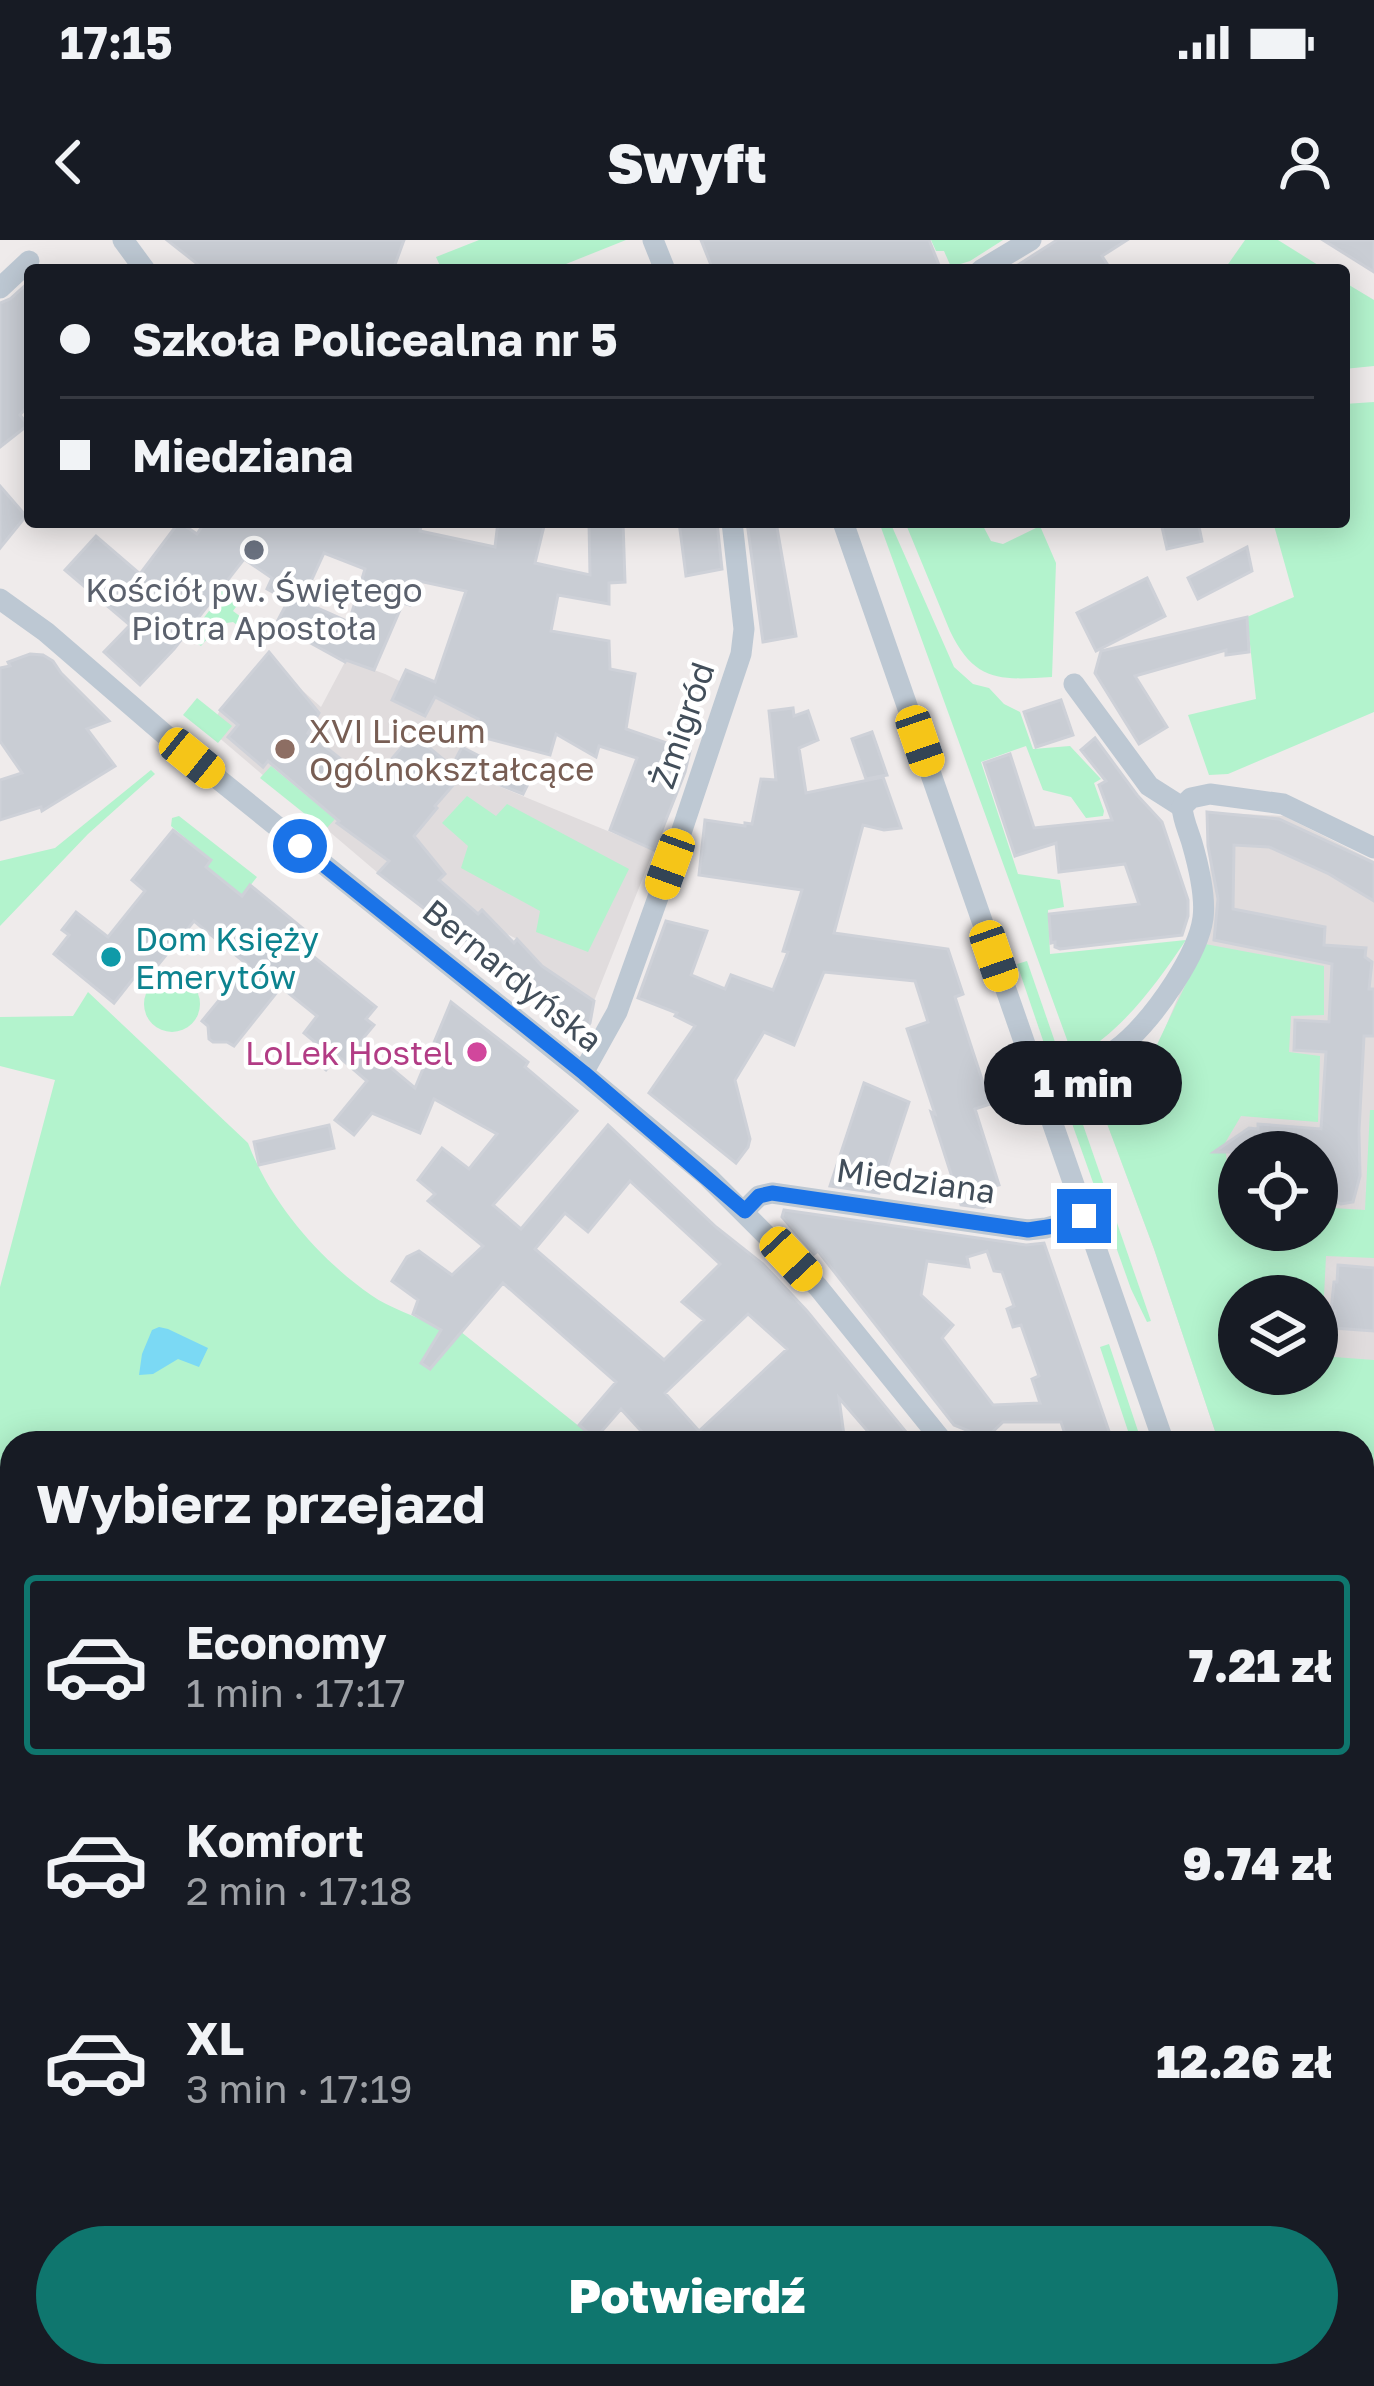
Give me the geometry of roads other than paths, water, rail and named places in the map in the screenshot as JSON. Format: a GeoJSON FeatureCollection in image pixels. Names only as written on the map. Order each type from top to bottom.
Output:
{"type":"FeatureCollection","features":[{"type":"Feature","properties":{"kind":"street"},"geometry":{"type":"LineString","coordinates":[[122,240],[141,264]]}},
{"type":"Feature","properties":{"kind":"street"},"geometry":{"type":"LineString","coordinates":[[991,264],[1031,240]]}},
{"type":"Feature","properties":{"kind":"street"},"geometry":{"type":"LineString","coordinates":[[0,288],[24,266]]}},
{"type":"Feature","properties":{"kind":"street","name":"Żmigród"},"geometry":{"type":"LineString","coordinates":[[584,1073],[616,1012],[744,641],[733,528]]}},
{"type":"Feature","properties":{"kind":"street"},"geometry":{"type":"LineString","coordinates":[[845,528],[1160,1431]]}},
{"type":"Feature","properties":{"kind":"street","name":"Bernardyńska"},"geometry":{"type":"LineString","coordinates":[[0,599],[584,1073],[745,1211],[818,1287],[934,1431]]}},
{"type":"Feature","properties":{"kind":"street"},"geometry":{"type":"LineString","coordinates":[[1074,684],[1149,786],[1182,807]]}},
{"type":"Feature","properties":{"kind":"street"},"geometry":{"type":"LineString","coordinates":[[1040,1089],[1073,1075],[1128,1040],[1189,956],[1203,915],[1198,870],[1183,820],[1182,807],[1191,798],[1210,794],[1283,804],[1374,848]]}},
{"type":"Feature","properties":{"kind":"street","name":"Miedziana"},"geometry":{"type":"LineString","coordinates":[[745,1211],[759,1196],[772,1193],[1028,1230],[1084,1216]]}},
{"type":"Feature","properties":{"kind":"water"},"geometry":{"type":"Polygon","coordinates":[[[159,1327],[208,1348],[199,1367],[178,1359],[153,1374],[139,1375],[152,1330],[159,1327]]]}},
{"type":"Feature","properties":{"kind":"place","name":"Kościół pw. Świętego Piotra Apostoła"},"geometry":{"type":"Point","coordinates":[254,550]}},
{"type":"Feature","properties":{"kind":"place","name":"XVI Liceum Ogólnokształcące"},"geometry":{"type":"Point","coordinates":[285,749]}},
{"type":"Feature","properties":{"kind":"place","name":"Dom Księży Emerytów"},"geometry":{"type":"Point","coordinates":[111,957]}},
{"type":"Feature","properties":{"kind":"place","name":"LoLek Hostel"},"geometry":{"type":"Point","coordinates":[477,1052]}}]}
